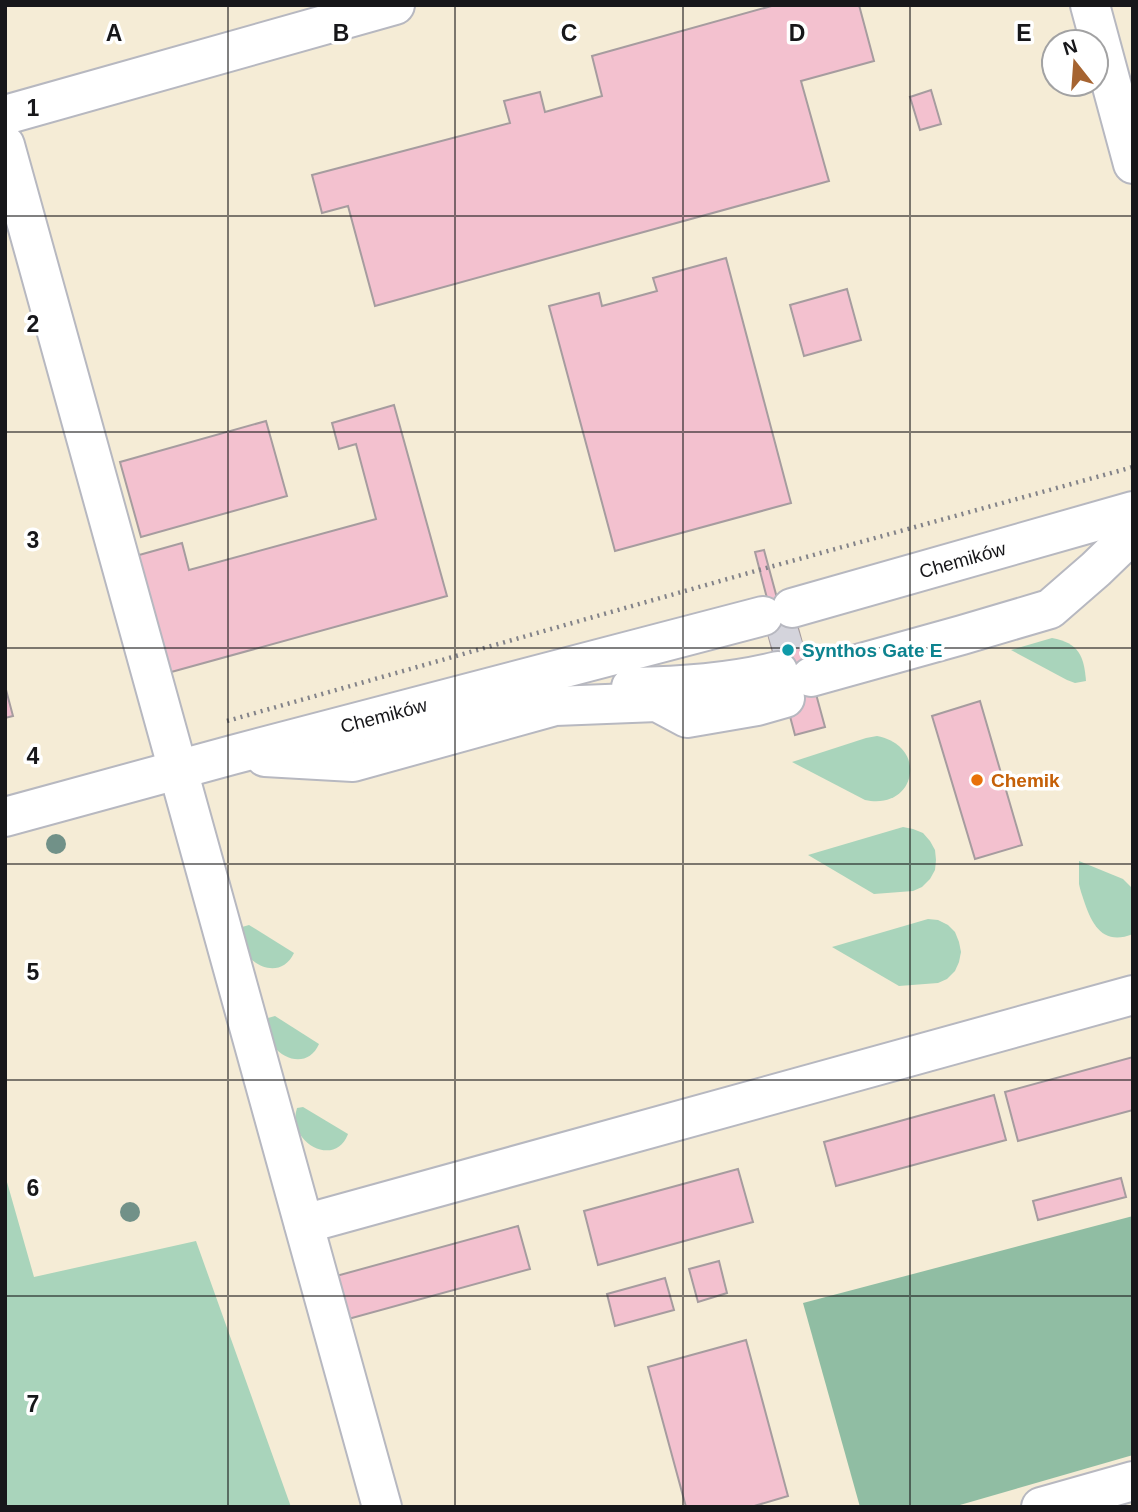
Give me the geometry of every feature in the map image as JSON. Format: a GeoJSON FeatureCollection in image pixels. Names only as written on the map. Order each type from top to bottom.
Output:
{"type":"FeatureCollection","features":[{"type":"Feature","properties":{"kind":"lane"},"geometry":{"type":"LineString","coordinates":[[5,115],[395,5]]}},
{"type":"Feature","properties":{"kind":"lane"},"geometry":{"type":"LineString","coordinates":[[1090,5],[1133,164]]}},
{"type":"Feature","properties":{"kind":"lane"},"geometry":{"type":"LineString","coordinates":[[5,145],[382,1507]]}},
{"type":"Feature","properties":{"kind":"lane","name":"Chemików"},"geometry":{"type":"LineString","coordinates":[[5,817],[178,769],[226,738],[319,744],[790,657],[962,635],[1050,609],[1096,569],[1125,521]]}},
{"type":"Feature","properties":{"kind":"lane","name":"Chemików"},"geometry":{"type":"LineString","coordinates":[[790,657],[1125,521]]}},
{"type":"Feature","properties":{"kind":"lane"},"geometry":{"type":"LineString","coordinates":[[319,744],[553,692],[684,686],[750,678],[790,657],[932,627],[950,611],[1096,569]]}},
{"type":"Feature","properties":{"kind":"lane"},"geometry":{"type":"LineString","coordinates":[[319,744],[353,762],[555,706],[657,702],[687,718],[757,706],[790,657]]}},
{"type":"Feature","properties":{"kind":"lane"},"geometry":{"type":"LineString","coordinates":[[304,1224],[1133,995]]}},
{"type":"Feature","properties":{"kind":"lane"},"geometry":{"type":"LineString","coordinates":[[1041,1507],[1133,1481]]}},
{"type":"Feature","properties":{"kind":"path"},"geometry":{"type":"LineString","coordinates":[[226,738],[747,573],[1133,467]]}},
{"type":"Feature","properties":{"kind":"shaded area"},"geometry":{"type":"Polygon","coordinates":[[[5,5],[1133,5],[1133,1507],[5,1507],[5,5]]]}},
{"type":"Feature","properties":{"kind":"green space"},"geometry":{"type":"Polygon","coordinates":[[[1052,638],[1068,643],[1078,652],[1084,664],[1086,681],[1075,683],[1067,680],[1011,650],[1052,638]]]}},
{"type":"Feature","properties":{"kind":"green space"},"geometry":{"type":"Polygon","coordinates":[[[877,736],[894,742],[904,752],[910,764],[910,776],[905,787],[896,796],[882,801],[865,800],[792,762],[866,738],[877,736]]]}},
{"type":"Feature","properties":{"kind":"green space"},"geometry":{"type":"Polygon","coordinates":[[[903,827],[923,833],[935,850],[935,870],[922,887],[913,891],[874,894],[808,855],[903,827]]]}},
{"type":"Feature","properties":{"kind":"green space"},"geometry":{"type":"Polygon","coordinates":[[[1079,861],[1123,879],[1133,889],[1133,934],[1114,937],[1106,935],[1095,925],[1079,884],[1079,861]]]}},
{"type":"Feature","properties":{"kind":"green space"},"geometry":{"type":"Polygon","coordinates":[[[928,919],[938,920],[955,932],[961,952],[955,971],[938,983],[899,986],[832,947],[928,919]]]}},
{"type":"Feature","properties":{"kind":"green space"},"geometry":{"type":"Polygon","coordinates":[[[249,925],[294,953],[287,963],[278,968],[268,968],[250,958],[241,938],[242,927],[249,925]]]}},
{"type":"Feature","properties":{"kind":"green space"},"geometry":{"type":"Polygon","coordinates":[[[275,1016],[319,1044],[312,1054],[303,1059],[294,1059],[276,1049],[267,1029],[268,1018],[275,1016]]]}},
{"type":"Feature","properties":{"kind":"green space"},"geometry":{"type":"Polygon","coordinates":[[[303,1107],[348,1134],[342,1144],[323,1150],[305,1140],[298,1131],[296,1120],[297,1108],[303,1107]]]}},
{"type":"Feature","properties":{"kind":"green space"},"geometry":{"type":"Polygon","coordinates":[[[5,1175],[34,1277],[196,1241],[291,1507],[5,1507],[5,1175]]]}},
{"type":"Feature","properties":{"kind":"green space"},"geometry":{"type":"Polygon","coordinates":[[[1133,1216],[1133,1455],[953,1507],[860,1507],[803,1303],[1133,1216]]]}},
{"type":"Feature","properties":{"kind":"building"},"geometry":{"type":"Polygon","coordinates":[[[775,5],[859,5],[874,61],[801,81],[829,181],[375,306],[348,206],[322,213],[312,175],[510,123],[504,101],[540,92],[545,112],[602,96],[592,56],[775,5]]]}},
{"type":"Feature","properties":{"kind":"building"},"geometry":{"type":"Polygon","coordinates":[[[931,90],[941,124],[920,130],[910,97],[931,90]]]}},
{"type":"Feature","properties":{"kind":"building"},"geometry":{"type":"Polygon","coordinates":[[[726,258],[791,503],[615,551],[549,306],[599,293],[602,306],[657,291],[653,278],[726,258]]]}},
{"type":"Feature","properties":{"kind":"building"},"geometry":{"type":"Polygon","coordinates":[[[847,289],[861,340],[804,356],[790,305],[847,289]]]}},
{"type":"Feature","properties":{"kind":"building"},"geometry":{"type":"Polygon","coordinates":[[[394,405],[447,596],[164,674],[132,557],[182,543],[189,570],[376,519],[356,444],[339,449],[332,423],[394,405]]]}},
{"type":"Feature","properties":{"kind":"building"},"geometry":{"type":"Polygon","coordinates":[[[266,421],[287,496],[141,537],[120,462],[266,421]]]}},
{"type":"Feature","properties":{"kind":"building","name":"Synthos Gate E"},"geometry":{"type":"Polygon","coordinates":[[[764,550],[777,598],[789,595],[825,727],[795,735],[760,604],[768,602],[755,552],[764,550]]]}},
{"type":"Feature","properties":{"kind":"building"},"geometry":{"type":"Polygon","coordinates":[[[5,686],[13,716],[5,718],[5,686]]]}},
{"type":"Feature","properties":{"kind":"building","name":"Chemik"},"geometry":{"type":"Polygon","coordinates":[[[980,701],[1022,845],[975,859],[932,716],[980,701]]]}},
{"type":"Feature","properties":{"kind":"building"},"geometry":{"type":"Polygon","coordinates":[[[1133,1057],[1133,1110],[1018,1141],[1005,1092],[1133,1057]]]}},
{"type":"Feature","properties":{"kind":"building"},"geometry":{"type":"Polygon","coordinates":[[[994,1095],[1006,1140],[836,1186],[824,1142],[994,1095]]]}},
{"type":"Feature","properties":{"kind":"building"},"geometry":{"type":"Polygon","coordinates":[[[738,1169],[753,1222],[598,1265],[584,1211],[738,1169]]]}},
{"type":"Feature","properties":{"kind":"building"},"geometry":{"type":"Polygon","coordinates":[[[1121,1178],[1126,1197],[1038,1220],[1033,1201],[1121,1178]]]}},
{"type":"Feature","properties":{"kind":"building"},"geometry":{"type":"Polygon","coordinates":[[[518,1226],[530,1269],[341,1321],[329,1278],[518,1226]]]}},
{"type":"Feature","properties":{"kind":"building"},"geometry":{"type":"Polygon","coordinates":[[[719,1261],[727,1293],[698,1302],[689,1269],[719,1261]]]}},
{"type":"Feature","properties":{"kind":"building"},"geometry":{"type":"Polygon","coordinates":[[[665,1278],[674,1310],[615,1326],[607,1294],[665,1278]]]}},
{"type":"Feature","properties":{"kind":"building"},"geometry":{"type":"Polygon","coordinates":[[[746,1340],[788,1496],[751,1507],[686,1507],[648,1367],[746,1340]]]}},
{"type":"Feature","properties":{"kind":"tunnel"},"geometry":{"type":"LineString","coordinates":[[769,638],[798,629]]}},
{"type":"Feature","properties":{"kind":"place","name":"Synthos Gate E"},"geometry":{"type":"Point","coordinates":[788,650]}},
{"type":"Feature","properties":{"kind":"place","name":"Chemik"},"geometry":{"type":"Point","coordinates":[977,780]}}]}
